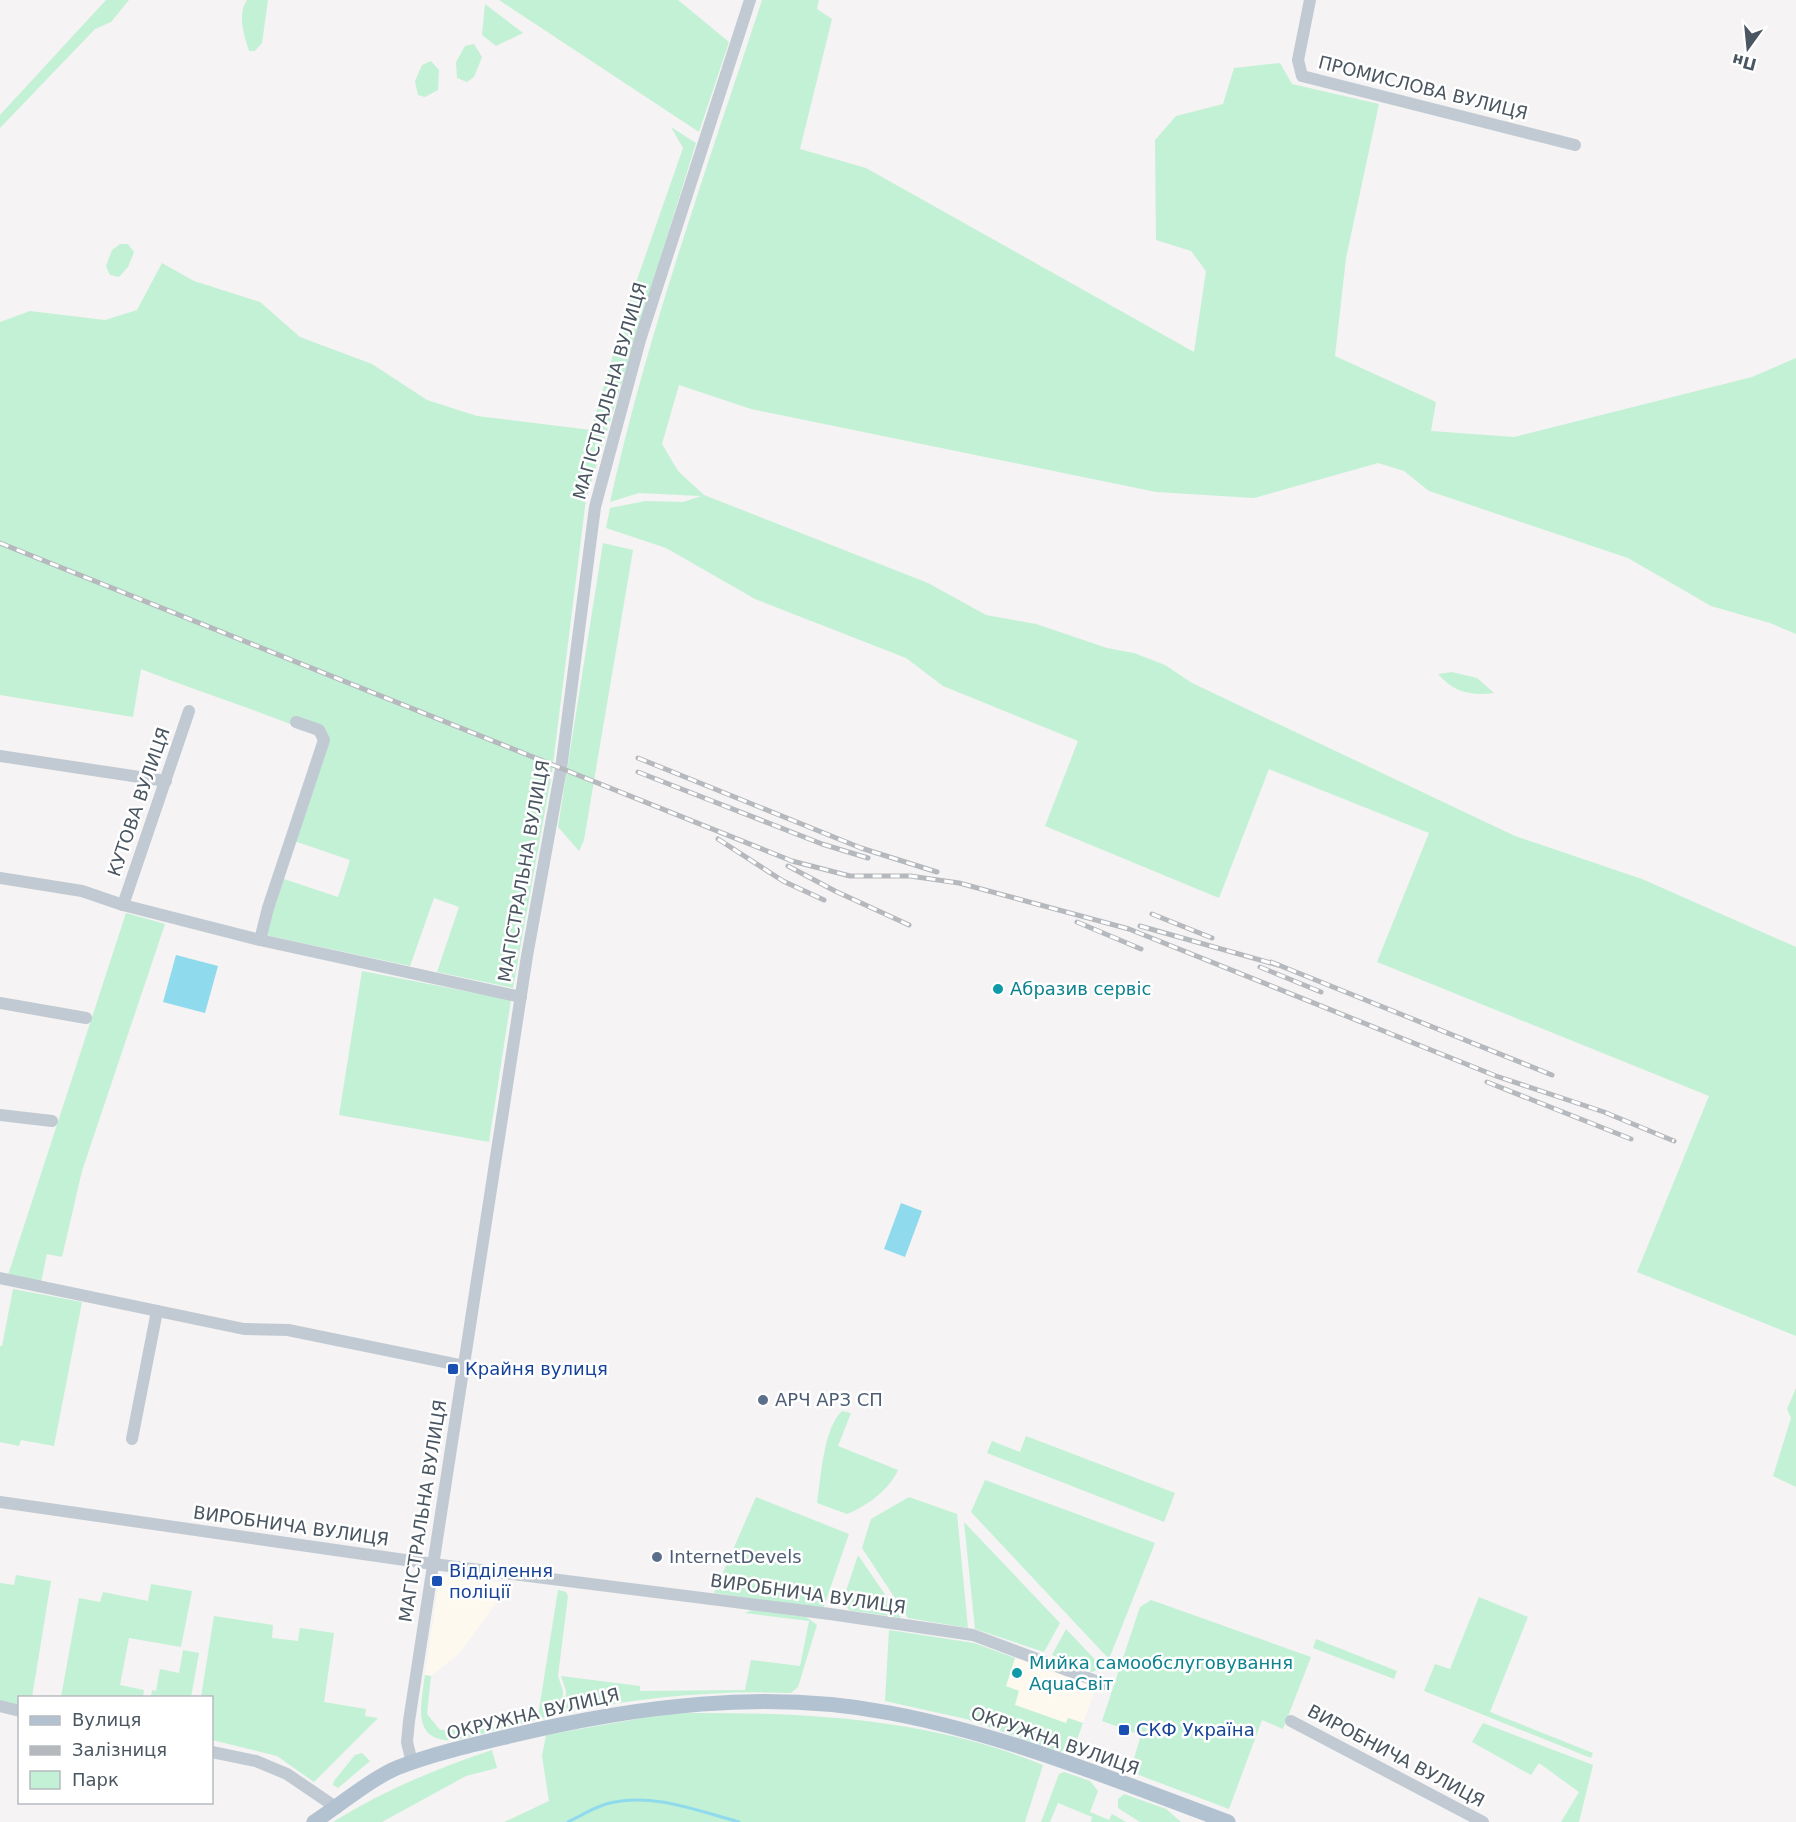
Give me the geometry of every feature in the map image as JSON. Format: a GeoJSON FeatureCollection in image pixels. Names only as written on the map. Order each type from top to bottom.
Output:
{"type":"FeatureCollection","features":[{"type":"Feature","properties":{"kind":"main road","name":"ОКРУЖНА ВУЛИЦЯ"},"geometry":{"type":"LineString","coordinates":[[314,1822],[397,1768],[565,1723],[637,1710],[709,1704],[801,1703],[888,1713],[997,1738],[1228,1822]]}},
{"type":"Feature","properties":{"kind":"street","name":"МАГІСТРАЛЬНА ВУЛИЦЯ"},"geometry":{"type":"LineString","coordinates":[[411,1763],[407,1742],[433,1564],[521,997],[561,769],[595,507],[640,340],[750,0]]}},
{"type":"Feature","properties":{"kind":"street","name":"ПРОМИСЛОВА ВУЛИЦЯ"},"geometry":{"type":"LineString","coordinates":[[1310,0],[1298,60],[1302,76],[1575,145]]}},
{"type":"Feature","properties":{"kind":"street","name":"КУТОВА ВУЛИЦЯ"},"geometry":{"type":"LineString","coordinates":[[123,905],[189,711]]}},
{"type":"Feature","properties":{"kind":"street"},"geometry":{"type":"LineString","coordinates":[[260,940],[268,908],[324,740],[319,730],[296,722]]}},
{"type":"Feature","properties":{"kind":"street"},"geometry":{"type":"LineString","coordinates":[[0,756],[165,781]]}},
{"type":"Feature","properties":{"kind":"street"},"geometry":{"type":"LineString","coordinates":[[0,878],[82,891],[123,905],[260,940],[521,997]]}},
{"type":"Feature","properties":{"kind":"street"},"geometry":{"type":"LineString","coordinates":[[0,1003],[86,1018]]}},
{"type":"Feature","properties":{"kind":"street"},"geometry":{"type":"LineString","coordinates":[[0,1115],[52,1121]]}},
{"type":"Feature","properties":{"kind":"street"},"geometry":{"type":"LineString","coordinates":[[0,1278],[244,1329],[288,1330],[464,1366]]}},
{"type":"Feature","properties":{"kind":"street"},"geometry":{"type":"LineString","coordinates":[[132,1439],[157,1311]]}},
{"type":"Feature","properties":{"kind":"street","name":"ВИРОБНИЧА ВУЛИЦЯ"},"geometry":{"type":"LineString","coordinates":[[0,1502],[433,1564],[830,1614],[973,1635],[1104,1684]]}},
{"type":"Feature","properties":{"kind":"street"},"geometry":{"type":"LineString","coordinates":[[0,1706],[18,1710]]}},
{"type":"Feature","properties":{"kind":"street","name":"ВИРОБНИЧА ВУЛИЦЯ"},"geometry":{"type":"LineString","coordinates":[[1291,1722],[1484,1822]]}},
{"type":"Feature","properties":{"kind":"street"},"geometry":{"type":"LineString","coordinates":[[213,1752],[256,1761],[286,1773],[337,1808]]}},
{"type":"Feature","properties":{"kind":"shaded area"},"geometry":{"type":"Polygon","coordinates":[[[442,1575],[510,1584],[460,1653],[431,1676],[425,1675],[439,1579],[442,1575]]]}},
{"type":"Feature","properties":{"kind":"shaded area"},"geometry":{"type":"Polygon","coordinates":[[[1015,1658],[1096,1687],[1083,1723],[1069,1718],[1066,1723],[1014,1705],[1006,1686],[1015,1658]]]}},
{"type":"Feature","properties":{"kind":"green space"},"geometry":{"type":"Polygon","coordinates":[[[106,0],[129,0],[111,22],[95,29],[0,128],[0,115],[106,0]]]}},
{"type":"Feature","properties":{"kind":"green space"},"geometry":{"type":"Polygon","coordinates":[[[247,0],[268,0],[262,43],[255,51],[249,51],[242,25],[242,12],[247,0]]]}},
{"type":"Feature","properties":{"kind":"green space"},"geometry":{"type":"Polygon","coordinates":[[[499,0],[678,0],[729,42],[699,132],[499,0]]]}},
{"type":"Feature","properties":{"kind":"green space"},"geometry":{"type":"Polygon","coordinates":[[[762,0],[819,0],[817,9],[832,19],[800,149],[866,168],[1194,352],[1206,271],[1191,251],[1156,240],[1155,140],[1176,116],[1223,104],[1234,68],[1280,63],[1292,84],[1379,104],[1346,258],[1335,356],[1436,402],[1431,431],[1514,437],[1752,377],[1796,358],[1796,634],[1770,623],[1711,606],[1628,558],[1429,491],[1404,471],[1378,463],[1254,498],[1156,492],[751,409],[679,385],[662,444],[678,471],[704,495],[928,583],[986,615],[1036,624],[1107,648],[1134,653],[1165,665],[1192,683],[1515,836],[1642,879],[1796,947],[1796,1336],[1637,1272],[1709,1096],[1377,962],[1429,833],[1269,769],[1219,898],[1045,826],[1078,741],[943,686],[906,658],[755,599],[666,548],[606,528],[610,508],[645,501],[683,502],[701,496],[639,493],[610,502],[625,438],[661,312],[762,0]]]}},
{"type":"Feature","properties":{"kind":"green space"},"geometry":{"type":"Polygon","coordinates":[[[485,4],[523,33],[496,46],[482,35],[485,4]]]}},
{"type":"Feature","properties":{"kind":"green space"},"geometry":{"type":"Polygon","coordinates":[[[474,44],[482,57],[474,77],[467,82],[457,78],[456,62],[465,46],[474,44]]]}},
{"type":"Feature","properties":{"kind":"green space"},"geometry":{"type":"Polygon","coordinates":[[[431,61],[439,70],[438,90],[425,97],[418,95],[415,81],[422,65],[431,61]]]}},
{"type":"Feature","properties":{"kind":"green space"},"geometry":{"type":"Polygon","coordinates":[[[671,127],[696,143],[586,499],[552,772],[513,988],[437,972],[459,907],[434,898],[410,966],[265,935],[281,878],[338,897],[350,860],[294,841],[327,740],[141,669],[133,717],[0,695],[0,322],[30,311],[105,320],[137,310],[162,263],[194,281],[260,302],[300,337],[372,364],[427,400],[477,416],[591,430],[624,317],[683,148],[671,127]]]}},
{"type":"Feature","properties":{"kind":"green space"},"geometry":{"type":"Polygon","coordinates":[[[120,244],[128,244],[134,252],[128,267],[119,277],[110,275],[106,266],[112,250],[120,244]]]}},
{"type":"Feature","properties":{"kind":"green space"},"geometry":{"type":"Polygon","coordinates":[[[603,543],[633,550],[584,840],[579,851],[558,827],[603,543]]]}},
{"type":"Feature","properties":{"kind":"green space"},"geometry":{"type":"Polygon","coordinates":[[[1452,672],[1477,678],[1494,693],[1477,694],[1456,689],[1438,674],[1452,672]]]}},
{"type":"Feature","properties":{"kind":"green space"},"geometry":{"type":"Polygon","coordinates":[[[126,913],[165,924],[82,1171],[62,1257],[47,1254],[41,1282],[8,1275],[126,913]]]}},
{"type":"Feature","properties":{"kind":"green space"},"geometry":{"type":"Polygon","coordinates":[[[362,971],[511,1000],[489,1142],[339,1115],[362,971]]]}},
{"type":"Feature","properties":{"kind":"green space"},"geometry":{"type":"Polygon","coordinates":[[[13,1289],[82,1302],[54,1446],[21,1440],[19,1446],[0,1442],[0,1346],[2,1346],[13,1289]]]}},
{"type":"Feature","properties":{"kind":"green space"},"geometry":{"type":"Polygon","coordinates":[[[1796,1388],[1796,1487],[1773,1476],[1791,1418],[1787,1409],[1796,1388]]]}},
{"type":"Feature","properties":{"kind":"green space"},"geometry":{"type":"Polygon","coordinates":[[[842,1411],[851,1413],[838,1446],[898,1470],[877,1496],[847,1514],[817,1503],[827,1441],[842,1411]]]}},
{"type":"Feature","properties":{"kind":"green space"},"geometry":{"type":"Polygon","coordinates":[[[1026,1436],[1175,1493],[1164,1522],[987,1453],[992,1441],[1020,1452],[1026,1436]]]}},
{"type":"Feature","properties":{"kind":"green space"},"geometry":{"type":"Polygon","coordinates":[[[985,1480],[1155,1543],[1109,1659],[971,1512],[985,1480]]]}},
{"type":"Feature","properties":{"kind":"green space"},"geometry":{"type":"Polygon","coordinates":[[[756,1497],[849,1534],[823,1609],[714,1593],[756,1497]]]}},
{"type":"Feature","properties":{"kind":"green space"},"geometry":{"type":"Polygon","coordinates":[[[909,1497],[957,1514],[968,1628],[908,1618],[862,1548],[871,1519],[909,1497]]]}},
{"type":"Feature","properties":{"kind":"green space"},"geometry":{"type":"Polygon","coordinates":[[[964,1522],[1060,1623],[1044,1652],[975,1629],[964,1522]]]}},
{"type":"Feature","properties":{"kind":"green space"},"geometry":{"type":"Polygon","coordinates":[[[858,1555],[901,1618],[849,1610],[843,1600],[858,1555]]]}},
{"type":"Feature","properties":{"kind":"green space"},"geometry":{"type":"Polygon","coordinates":[[[16,1575],[51,1581],[32,1696],[18,1696],[18,1705],[0,1700],[0,1583],[14,1585],[16,1575]]]}},
{"type":"Feature","properties":{"kind":"green space"},"geometry":{"type":"Polygon","coordinates":[[[151,1584],[192,1591],[181,1647],[129,1638],[120,1685],[144,1690],[143,1696],[61,1696],[79,1598],[100,1602],[103,1592],[148,1601],[151,1584]]]}},
{"type":"Feature","properties":{"kind":"green space"},"geometry":{"type":"Polygon","coordinates":[[[558,1590],[566,1592],[568,1596],[558,1676],[563,1691],[562,1713],[458,1740],[443,1740],[432,1736],[425,1729],[422,1720],[425,1675],[431,1676],[427,1714],[440,1730],[485,1729],[538,1716],[558,1590]]]}},
{"type":"Feature","properties":{"kind":"green space"},"geometry":{"type":"Polygon","coordinates":[[[1479,1597],[1528,1617],[1490,1712],[1593,1753],[1591,1758],[1424,1691],[1435,1664],[1450,1669],[1479,1597]]]}},
{"type":"Feature","properties":{"kind":"green space"},"geometry":{"type":"Polygon","coordinates":[[[1151,1600],[1311,1657],[1283,1729],[1262,1720],[1229,1809],[1139,1775],[1132,1765],[1141,1735],[1102,1721],[1140,1607],[1151,1600]]]}},
{"type":"Feature","properties":{"kind":"green space"},"geometry":{"type":"Polygon","coordinates":[[[752,1610],[806,1617],[817,1625],[798,1687],[791,1693],[677,1696],[565,1712],[566,1691],[561,1676],[640,1686],[640,1691],[745,1690],[751,1660],[800,1666],[809,1621],[745,1613],[752,1610]]]}},
{"type":"Feature","properties":{"kind":"green space"},"geometry":{"type":"Polygon","coordinates":[[[214,1616],[273,1625],[272,1638],[298,1641],[300,1628],[334,1633],[324,1702],[366,1709],[365,1716],[378,1718],[314,1782],[277,1756],[213,1740],[213,1696],[201,1696],[214,1616]]]}},
{"type":"Feature","properties":{"kind":"green space"},"geometry":{"type":"Polygon","coordinates":[[[1066,1629],[1103,1668],[1092,1672],[1052,1655],[1066,1629]]]}},
{"type":"Feature","properties":{"kind":"green space"},"geometry":{"type":"Polygon","coordinates":[[[889,1630],[974,1643],[1015,1658],[1006,1686],[1019,1691],[1015,1705],[1066,1723],[1068,1718],[1083,1723],[1075,1745],[1060,1752],[966,1719],[885,1701],[889,1630]]]}},
{"type":"Feature","properties":{"kind":"green space"},"geometry":{"type":"Polygon","coordinates":[[[1316,1639],[1397,1671],[1394,1679],[1313,1648],[1316,1639]]]}},
{"type":"Feature","properties":{"kind":"green space"},"geometry":{"type":"Polygon","coordinates":[[[183,1650],[199,1653],[191,1696],[151,1696],[152,1690],[156,1691],[160,1669],[179,1673],[183,1650]]]}},
{"type":"Feature","properties":{"kind":"green space"},"geometry":{"type":"Polygon","coordinates":[[[671,1713],[766,1714],[860,1720],[952,1736],[1043,1765],[1025,1822],[504,1822],[549,1801],[542,1756],[546,1735],[671,1713]]]}},
{"type":"Feature","properties":{"kind":"green space"},"geometry":{"type":"Polygon","coordinates":[[[1483,1723],[1593,1765],[1579,1822],[1561,1822],[1579,1792],[1539,1763],[1531,1775],[1472,1742],[1483,1723]]]}},
{"type":"Feature","properties":{"kind":"green space"},"geometry":{"type":"Polygon","coordinates":[[[492,1750],[497,1768],[466,1776],[382,1822],[333,1822],[371,1800],[410,1782],[492,1750]]]}},
{"type":"Feature","properties":{"kind":"green space"},"geometry":{"type":"Polygon","coordinates":[[[362,1753],[370,1761],[338,1788],[333,1785],[355,1755],[362,1753]]]}},
{"type":"Feature","properties":{"kind":"green space"},"geometry":{"type":"Polygon","coordinates":[[[1064,1772],[1090,1781],[1098,1791],[1090,1812],[1109,1820],[1112,1814],[1126,1822],[1091,1822],[1092,1817],[1058,1803],[1050,1822],[1041,1822],[1059,1774],[1064,1772]]]}},
{"type":"Feature","properties":{"kind":"green space"},"geometry":{"type":"Polygon","coordinates":[[[1124,1794],[1166,1809],[1181,1822],[1140,1822],[1118,1808],[1118,1799],[1124,1794]]]}},
{"type":"Feature","properties":{"kind":"water"},"geometry":{"type":"Polygon","coordinates":[[[176,955],[218,966],[205,1013],[163,1002],[176,955]]]}},
{"type":"Feature","properties":{"kind":"water"},"geometry":{"type":"Polygon","coordinates":[[[901,1203],[922,1211],[905,1257],[884,1249],[901,1203]]]}},
{"type":"Feature","properties":{"kind":"waterway"},"geometry":{"type":"LineString","coordinates":[[568,1822],[606,1804],[640,1800],[673,1804],[739,1822]]}},
{"type":"Feature","properties":{"kind":"railway"},"geometry":{"type":"LineString","coordinates":[[0,543],[792,861],[850,876],[910,876],[959,883],[1129,929],[1496,1076],[1604,1112],[1674,1141]]}},
{"type":"Feature","properties":{"kind":"railway"},"geometry":{"type":"LineString","coordinates":[[638,758],[861,848],[937,872]]}},
{"type":"Feature","properties":{"kind":"railway"},"geometry":{"type":"LineString","coordinates":[[638,772],[822,844],[868,858]]}},
{"type":"Feature","properties":{"kind":"railway"},"geometry":{"type":"LineString","coordinates":[[718,839],[783,881],[824,900]]}},
{"type":"Feature","properties":{"kind":"railway"},"geometry":{"type":"LineString","coordinates":[[788,866],[835,891],[909,925]]}},
{"type":"Feature","properties":{"kind":"railway"},"geometry":{"type":"LineString","coordinates":[[1152,914],[1212,938]]}},
{"type":"Feature","properties":{"kind":"railway"},"geometry":{"type":"LineString","coordinates":[[1077,922],[1141,949]]}},
{"type":"Feature","properties":{"kind":"railway"},"geometry":{"type":"LineString","coordinates":[[1140,926],[1278,965]]}},
{"type":"Feature","properties":{"kind":"railway"},"geometry":{"type":"LineString","coordinates":[[1271,962],[1552,1075]]}},
{"type":"Feature","properties":{"kind":"railway"},"geometry":{"type":"LineString","coordinates":[[1260,967],[1321,992]]}},
{"type":"Feature","properties":{"kind":"railway"},"geometry":{"type":"LineString","coordinates":[[1487,1082],[1631,1139]]}},
{"type":"Feature","properties":{"kind":"place","name":"Абразив сервіс"},"geometry":{"type":"Point","coordinates":[998,989]}},
{"type":"Feature","properties":{"kind":"place","name":"Крайня вулиця"},"geometry":{"type":"Point","coordinates":[453,1369]}},
{"type":"Feature","properties":{"kind":"place","name":"АРЧ АРЗ СП"},"geometry":{"type":"Point","coordinates":[763,1400]}},
{"type":"Feature","properties":{"kind":"place","name":"InternetDevels"},"geometry":{"type":"Point","coordinates":[657,1557]}},
{"type":"Feature","properties":{"kind":"place","name":"Відділення поліції"},"geometry":{"type":"Point","coordinates":[437,1581]}},
{"type":"Feature","properties":{"kind":"place","name":"Мийка самообслуговування AquaСвіт"},"geometry":{"type":"Point","coordinates":[1017,1673]}},
{"type":"Feature","properties":{"kind":"place","name":"СКФ Україна"},"geometry":{"type":"Point","coordinates":[1124,1730]}}]}
